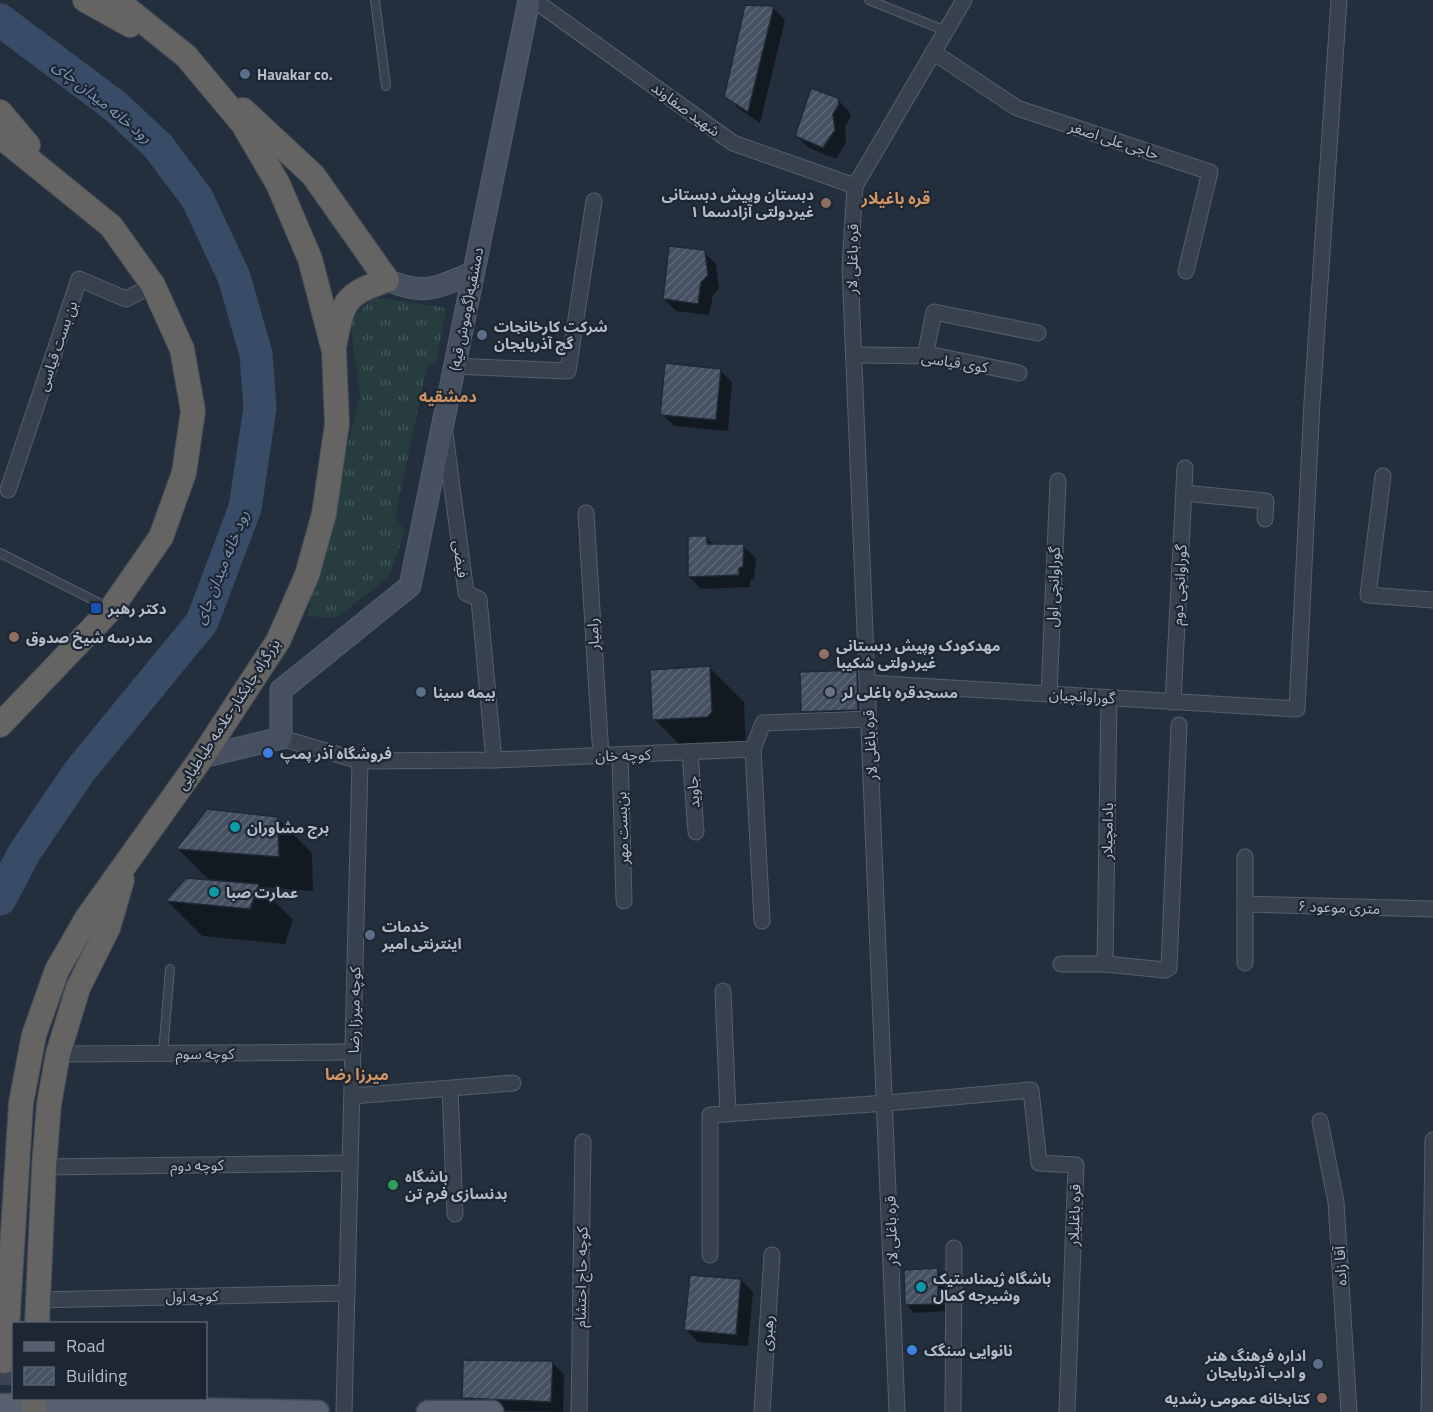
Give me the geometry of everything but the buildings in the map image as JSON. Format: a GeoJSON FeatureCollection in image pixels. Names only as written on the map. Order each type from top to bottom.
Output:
{"type":"FeatureCollection","features":[{"type":"Feature","properties":{"kind":"highway"},"geometry":{"type":"LineString","coordinates":[[84,0],[186,56],[313,175],[387,280],[358,290],[341,310],[334,351]]}},
{"type":"Feature","properties":{"kind":"highway","name":"بزرگراه چایکنار-علامه طباطبایی"},"geometry":{"type":"LineString","coordinates":[[5,1361],[21,1103],[34,1035],[57,970],[87,918],[202,757],[278,641],[307,575],[324,514],[337,424],[334,351],[310,259],[278,184],[243,124],[186,56],[116,0]]}},
{"type":"Feature","properties":{"kind":"highway"},"geometry":{"type":"LineString","coordinates":[[0,112],[61,184]]}},
{"type":"Feature","properties":{"kind":"highway"},"geometry":{"type":"LineString","coordinates":[[0,136],[111,226],[153,285],[182,349],[193,411],[184,473],[161,537],[111,609],[0,725]]}},
{"type":"Feature","properties":{"kind":"highway"},"geometry":{"type":"LineString","coordinates":[[37,1312],[49,1104],[58,1054],[78,988],[108,928],[128,861]]}},
{"type":"Feature","properties":{"kind":"main road","name":"دمشقیه(گوموش قیه)"},"geometry":{"type":"LineString","coordinates":[[281,738],[281,690],[410,586],[529,0]]}},
{"type":"Feature","properties":{"kind":"main road"},"geometry":{"type":"LineString","coordinates":[[387,280],[411,291],[440,287],[474,272]]}},
{"type":"Feature","properties":{"kind":"main road"},"geometry":{"type":"LineString","coordinates":[[202,757],[281,738]]}},
{"type":"Feature","properties":{"kind":"main road"},"geometry":{"type":"LineString","coordinates":[[0,1405],[318,1412]]}},
{"type":"Feature","properties":{"kind":"main road"},"geometry":{"type":"LineString","coordinates":[[428,1412],[492,1412]]}},
{"type":"Feature","properties":{"kind":"street","name":"شهید صفاوند"},"geometry":{"type":"LineString","coordinates":[[534,0],[733,142],[855,186]]}},
{"type":"Feature","properties":{"kind":"street","name":"قره باغلی لار"},"geometry":{"type":"LineString","coordinates":[[897,1412],[887,1103],[850,267],[855,186],[964,0]]}},
{"type":"Feature","properties":{"kind":"street","name":"گوراوانچیان"},"geometry":{"type":"LineString","coordinates":[[868,683],[1297,709],[1312,402],[1340,0]]}},
{"type":"Feature","properties":{"kind":"street","name":"حاجی علی اصغر"},"geometry":{"type":"LineString","coordinates":[[933,52],[1017,108],[1210,172],[1186,271]]}},
{"type":"Feature","properties":{"kind":"street"},"geometry":{"type":"LineString","coordinates":[[454,366],[568,371],[594,201]]}},
{"type":"Feature","properties":{"kind":"street","name":"بن بست قیاسی"},"geometry":{"type":"LineString","coordinates":[[8,489],[79,279],[126,299],[153,285]]}},
{"type":"Feature","properties":{"kind":"street"},"geometry":{"type":"LineString","coordinates":[[926,356],[934,312],[1038,333]]}},
{"type":"Feature","properties":{"kind":"street","name":"کوی قیاسی"},"geometry":{"type":"LineString","coordinates":[[854,355],[926,356],[1019,373]]}},
{"type":"Feature","properties":{"kind":"street","name":"فیضی"},"geometry":{"type":"LineString","coordinates":[[443,421],[466,593],[479,599],[494,760]]}},
{"type":"Feature","properties":{"kind":"street","name":"گوراوانچی دوم"},"geometry":{"type":"LineString","coordinates":[[1173,702],[1185,468]]}},
{"type":"Feature","properties":{"kind":"street"},"geometry":{"type":"LineString","coordinates":[[1383,476],[1368,595],[1433,600]]}},
{"type":"Feature","properties":{"kind":"street","name":"گوراوانچی اول"},"geometry":{"type":"LineString","coordinates":[[1049,694],[1058,481]]}},
{"type":"Feature","properties":{"kind":"street"},"geometry":{"type":"LineString","coordinates":[[1184,493],[1266,501],[1265,519]]}},
{"type":"Feature","properties":{"kind":"street","name":"رامیار"},"geometry":{"type":"LineString","coordinates":[[586,513],[601,756]]}},
{"type":"Feature","properties":{"kind":"street","name":"بادامچیلار"},"geometry":{"type":"LineString","coordinates":[[1105,964],[1109,698]]}},
{"type":"Feature","properties":{"kind":"street"},"geometry":{"type":"LineString","coordinates":[[762,921],[753,750],[763,723],[869,718]]}},
{"type":"Feature","properties":{"kind":"street"},"geometry":{"type":"LineString","coordinates":[[1061,964],[1105,964],[1165,970],[1169,968],[1179,725]]}},
{"type":"Feature","properties":{"kind":"street"},"geometry":{"type":"LineString","coordinates":[[281,738],[360,761]]}},
{"type":"Feature","properties":{"kind":"street","name":"کوچه خان"},"geometry":{"type":"LineString","coordinates":[[360,761],[494,760],[753,750]]}},
{"type":"Feature","properties":{"kind":"street","name":"جاوید"},"geometry":{"type":"LineString","coordinates":[[690,752],[696,832]]}},
{"type":"Feature","properties":{"kind":"street","name":"بن‌بست مهر"},"geometry":{"type":"LineString","coordinates":[[620,755],[624,901]]}},
{"type":"Feature","properties":{"kind":"street","name":"کوچه میرزا رضا"},"geometry":{"type":"LineString","coordinates":[[344,1412],[360,761]]}},
{"type":"Feature","properties":{"kind":"street"},"geometry":{"type":"LineString","coordinates":[[1245,857],[1245,963]]}},
{"type":"Feature","properties":{"kind":"street","name":"۶ متری موعود"},"geometry":{"type":"LineString","coordinates":[[1245,904],[1433,909]]}},
{"type":"Feature","properties":{"kind":"street"},"geometry":{"type":"LineString","coordinates":[[723,992],[728,1114]]}},
{"type":"Feature","properties":{"kind":"street","name":"کوچه سوم"},"geometry":{"type":"LineString","coordinates":[[58,1054],[352,1052]]}},
{"type":"Feature","properties":{"kind":"street"},"geometry":{"type":"LineString","coordinates":[[351,1096],[513,1083]]}},
{"type":"Feature","properties":{"kind":"street"},"geometry":{"type":"LineString","coordinates":[[450,1089],[455,1214]]}},
{"type":"Feature","properties":{"kind":"street","name":"قره باغلیلار"},"geometry":{"type":"LineString","coordinates":[[887,1103],[1031,1090],[1039,1163],[1076,1165],[1068,1412]]}},
{"type":"Feature","properties":{"kind":"street"},"geometry":{"type":"LineString","coordinates":[[710,1255],[710,1115],[887,1103]]}},
{"type":"Feature","properties":{"kind":"street","name":"آقا زاده"},"geometry":{"type":"LineString","coordinates":[[1320,1121],[1336,1202],[1349,1412]]}},
{"type":"Feature","properties":{"kind":"street"},"geometry":{"type":"LineString","coordinates":[[1429,1412],[1433,1140]]}},
{"type":"Feature","properties":{"kind":"street","name":"کوچه حاج احتشام"},"geometry":{"type":"LineString","coordinates":[[579,1412],[583,1142]]}},
{"type":"Feature","properties":{"kind":"street","name":"کوچه دوم"},"geometry":{"type":"LineString","coordinates":[[44,1167],[350,1163]]}},
{"type":"Feature","properties":{"kind":"street"},"geometry":{"type":"LineString","coordinates":[[953,1412],[954,1248]]}},
{"type":"Feature","properties":{"kind":"street","name":"رهبری"},"geometry":{"type":"LineString","coordinates":[[762,1412],[772,1255]]}},
{"type":"Feature","properties":{"kind":"street","name":"کوچه اول"},"geometry":{"type":"LineString","coordinates":[[37,1312],[347,1293]]}},
{"type":"Feature","properties":{"kind":"lane"},"geometry":{"type":"LineString","coordinates":[[375,0],[386,86]]}},
{"type":"Feature","properties":{"kind":"lane"},"geometry":{"type":"LineString","coordinates":[[869,0],[946,31]]}},
{"type":"Feature","properties":{"kind":"lane"},"geometry":{"type":"LineString","coordinates":[[0,553],[111,609]]}},
{"type":"Feature","properties":{"kind":"lane"},"geometry":{"type":"LineString","coordinates":[[163,1053],[170,969]]}},
{"type":"Feature","properties":{"kind":"green space"},"geometry":{"type":"Polygon","coordinates":[[[374,297],[446,308],[437,361],[427,367],[395,516],[405,532],[389,577],[336,618],[307,616],[360,395],[350,321],[374,297]]]}},
{"type":"Feature","properties":{"kind":"waterway","name":"رود خانه میدان چای"},"geometry":{"type":"LineString","coordinates":[[0,20],[115,106],[158,146],[197,198],[234,277],[256,354],[260,408],[245,508],[202,622],[79,772],[24,853],[0,899]]}},
{"type":"Feature","properties":{"kind":"tunnel"},"geometry":{"type":"LineString","coordinates":[[5,1361],[7,1412]]}},
{"type":"Feature","properties":{"kind":"place","name":"Havakar co."},"geometry":{"type":"Point","coordinates":[245,74]}},
{"type":"Feature","properties":{"kind":"place","name":"دبستان وپیش دبستانی غیردولتی آزادسما ۱"},"geometry":{"type":"Point","coordinates":[826,203]}},
{"type":"Feature","properties":{"kind":"place","name":"شرکت کارخانجات گچ آذربایجان"},"geometry":{"type":"Point","coordinates":[482,335]}},
{"type":"Feature","properties":{"kind":"place","name":"دکتر رهبر"},"geometry":{"type":"Point","coordinates":[96,608]}},
{"type":"Feature","properties":{"kind":"place","name":"مدرسه شیخ صدوق"},"geometry":{"type":"Point","coordinates":[14,637]}},
{"type":"Feature","properties":{"kind":"place","name":"مهدکودک وپیش دبستانی غیردولتی شکیبا"},"geometry":{"type":"Point","coordinates":[824,654]}},
{"type":"Feature","properties":{"kind":"place","name":"بیمه سینا"},"geometry":{"type":"Point","coordinates":[421,692]}},
{"type":"Feature","properties":{"kind":"place","name":"مسجدقره باغلی لر"},"geometry":{"type":"Point","coordinates":[830,692]}},
{"type":"Feature","properties":{"kind":"place","name":"فروشگاه آذر پمپ"},"geometry":{"type":"Point","coordinates":[268,753]}},
{"type":"Feature","properties":{"kind":"place","name":"برج مشاوران"},"geometry":{"type":"Point","coordinates":[235,827]}},
{"type":"Feature","properties":{"kind":"place","name":"عمارت صبا"},"geometry":{"type":"Point","coordinates":[214,892]}},
{"type":"Feature","properties":{"kind":"place","name":"خدمات اینترنتی امیر"},"geometry":{"type":"Point","coordinates":[370,935]}},
{"type":"Feature","properties":{"kind":"place","name":"باشگاه بدنسازی فرم تن"},"geometry":{"type":"Point","coordinates":[393,1185]}},
{"type":"Feature","properties":{"kind":"place","name":"باشگاه ژیمناستیک وشیرجه کمال"},"geometry":{"type":"Point","coordinates":[921,1287]}},
{"type":"Feature","properties":{"kind":"place","name":"نانوایی سنگک"},"geometry":{"type":"Point","coordinates":[912,1350]}},
{"type":"Feature","properties":{"kind":"place","name":"اداره فرهنگ هنر و ادب آذربایجان"},"geometry":{"type":"Point","coordinates":[1318,1364]}},
{"type":"Feature","properties":{"kind":"place","name":"کتابخانه عمومی رشدیه"},"geometry":{"type":"Point","coordinates":[1322,1398]}},
{"type":"Feature","properties":{"kind":"district","name":"قره باغیلار"},"geometry":{"type":"Point","coordinates":[896,198]}},
{"type":"Feature","properties":{"kind":"district","name":"دمشقیه"},"geometry":{"type":"Point","coordinates":[448,396]}},
{"type":"Feature","properties":{"kind":"district","name":"میرزا رضا"},"geometry":{"type":"Point","coordinates":[357,1074]}}]}
